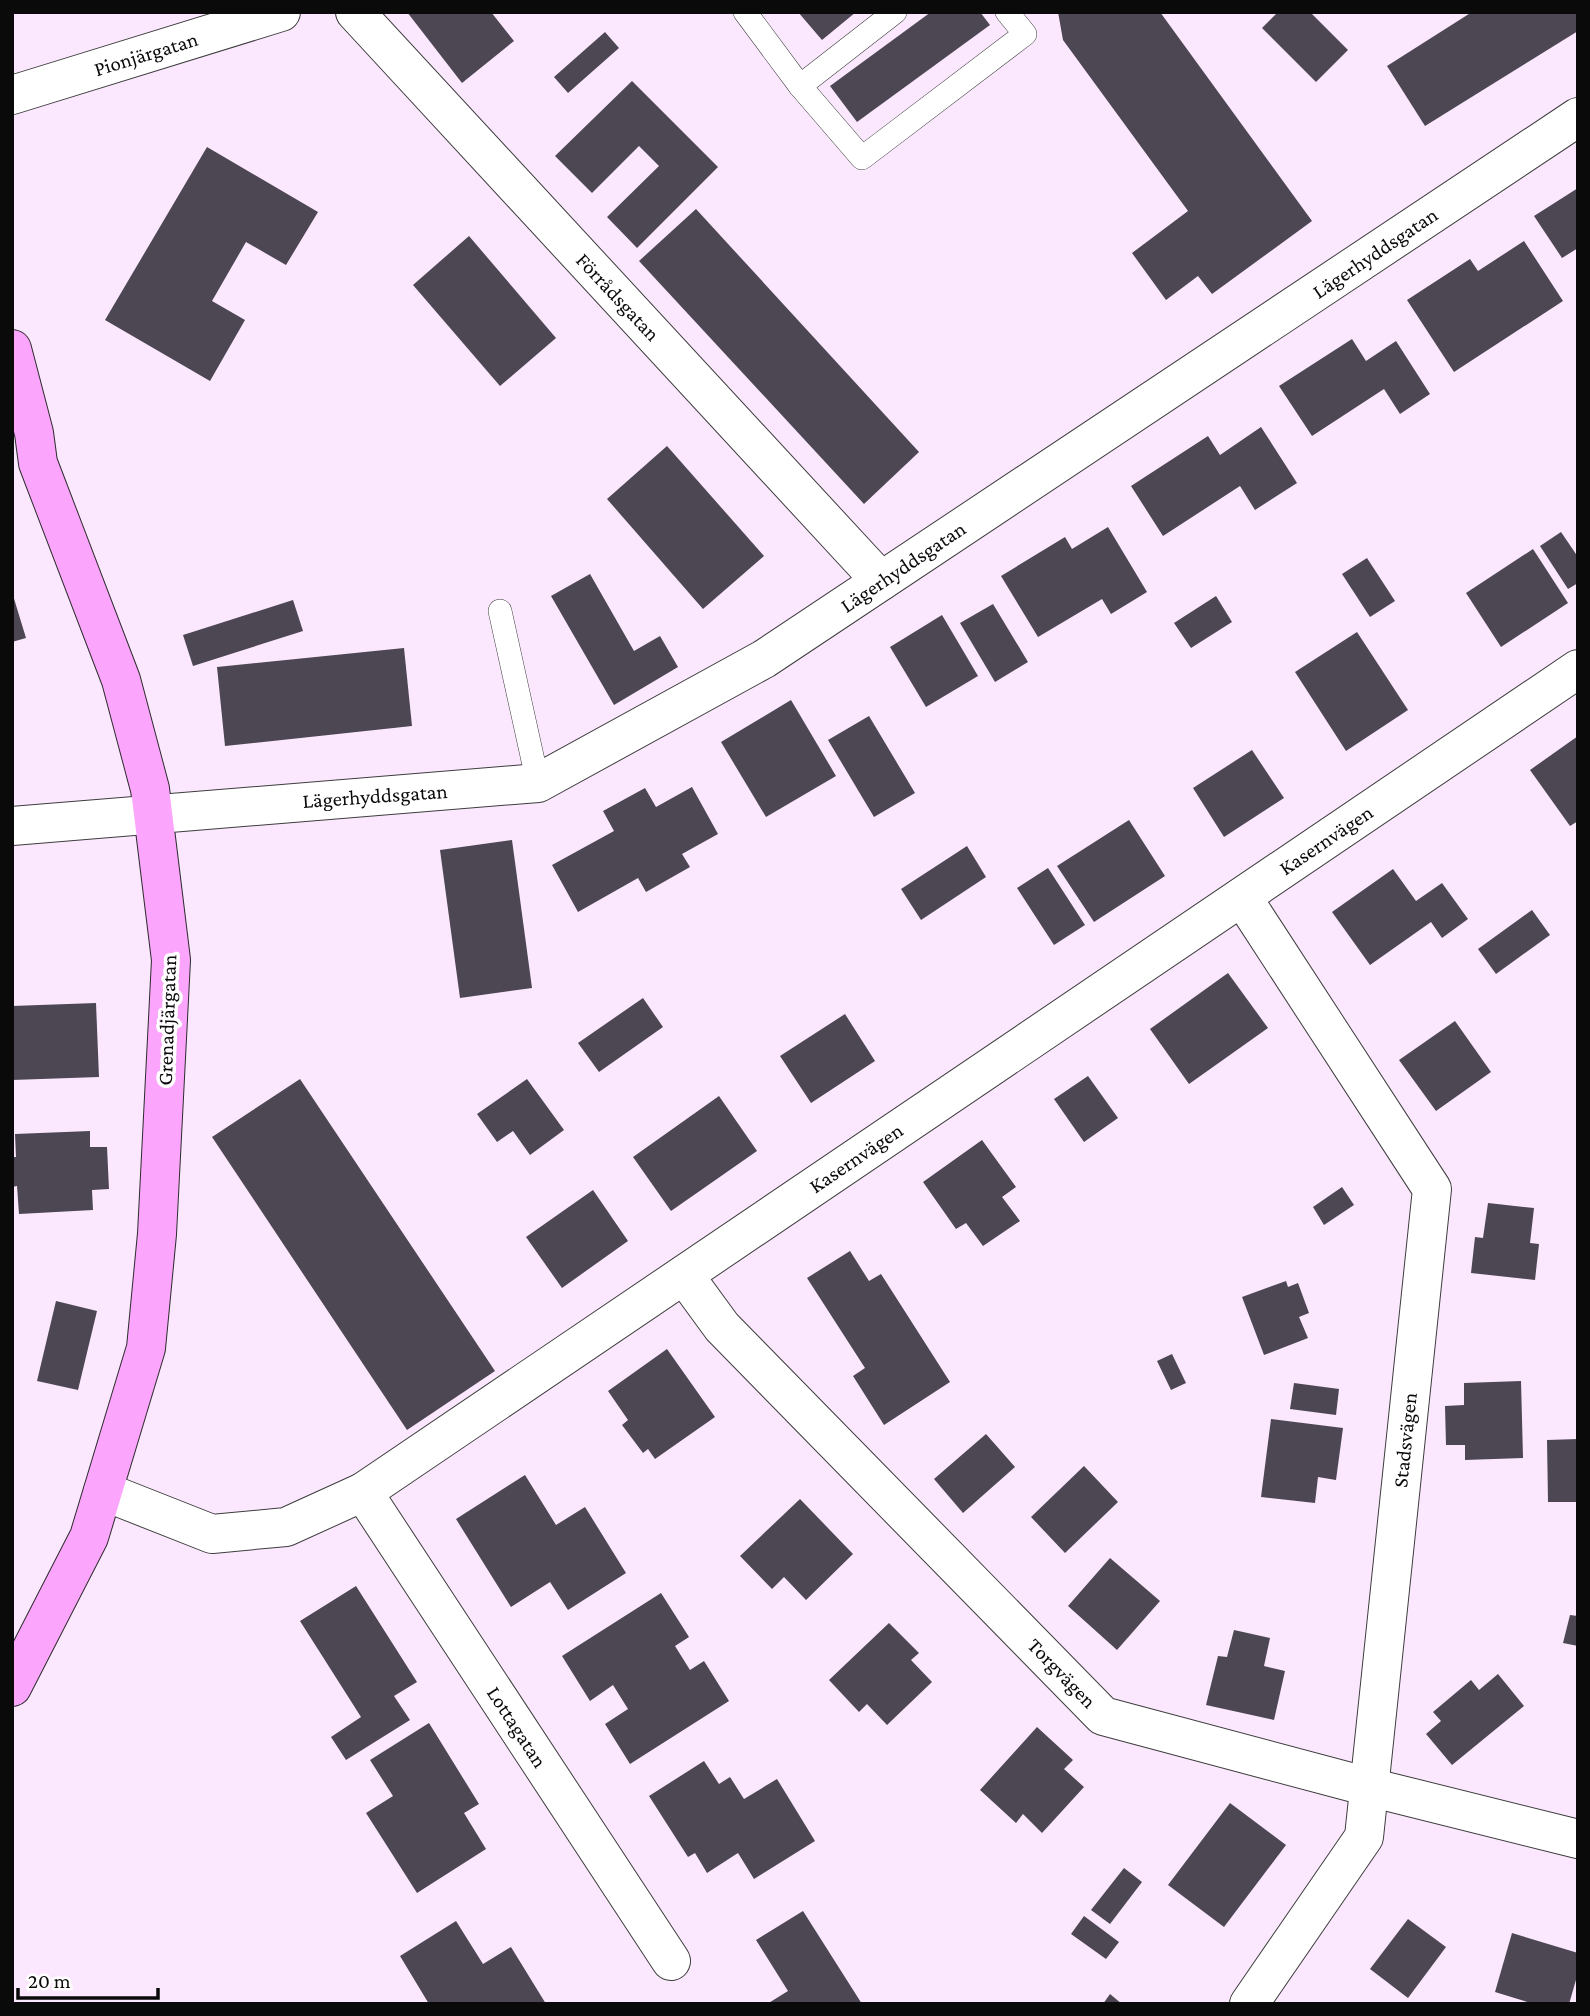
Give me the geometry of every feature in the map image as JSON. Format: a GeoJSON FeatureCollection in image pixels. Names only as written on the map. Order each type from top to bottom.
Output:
{"type":"FeatureCollection","features":[{"type":"Feature","properties":{"kind":"street","name":"Pionjärgatan"},"geometry":{"type":"LineString","coordinates":[[12,95],[281,12]]}},
{"type":"Feature","properties":{"kind":"street","name":"Förrådsgatan"},"geometry":{"type":"LineString","coordinates":[[355,12],[881,581]]}},
{"type":"Feature","properties":{"kind":"street","name":"Lägerhyddsgatan"},"geometry":{"type":"LineString","coordinates":[[12,826],[538,783],[764,659],[1578,117]]}},
{"type":"Feature","properties":{"kind":"street","name":"Grenadjärgatan"},"geometry":{"type":"LineString","coordinates":[[12,349],[34,433],[38,463],[121,680],[150,789],[171,960],[157,1234],[146,1348],[89,1537],[12,1687]]}},
{"type":"Feature","properties":{"kind":"street","name":"Kasernvägen"},"geometry":{"type":"LineString","coordinates":[[103,1492],[212,1534],[286,1527],[363,1493],[1578,669]]}},
{"type":"Feature","properties":{"kind":"street","name":"Stadsvägen"},"geometry":{"type":"LineString","coordinates":[[1242,897],[1432,1189],[1364,1837],[1249,2004]]}},
{"type":"Feature","properties":{"kind":"street","name":"Torgvägen"},"geometry":{"type":"LineString","coordinates":[[684,1275],[722,1327],[1103,1716],[1578,1839]]}},
{"type":"Feature","properties":{"kind":"street","name":"Lottagatan"},"geometry":{"type":"LineString","coordinates":[[363,1493],[671,1961]]}},
{"type":"Feature","properties":{"kind":"lane"},"geometry":{"type":"LineString","coordinates":[[745,12],[800,86],[862,158],[1025,34],[1007,12]]}},
{"type":"Feature","properties":{"kind":"lane"},"geometry":{"type":"LineString","coordinates":[[800,86],[895,12]]}},
{"type":"Feature","properties":{"kind":"lane"},"geometry":{"type":"LineString","coordinates":[[500,611],[538,783]]}},
{"type":"Feature","properties":{"kind":"building"},"geometry":{"type":"Polygon","coordinates":[[[407,12],[491,12],[514,41],[462,83],[407,12]]]}},
{"type":"Feature","properties":{"kind":"building"},"geometry":{"type":"Polygon","coordinates":[[[798,12],[856,12],[822,40],[798,12]]]}},
{"type":"Feature","properties":{"kind":"building"},"geometry":{"type":"Polygon","coordinates":[[[931,12],[980,12],[990,25],[857,122],[830,86],[931,12]]]}},
{"type":"Feature","properties":{"kind":"building"},"geometry":{"type":"Polygon","coordinates":[[[1058,12],[1160,12],[1312,221],[1212,294],[1198,276],[1166,300],[1132,253],[1188,211],[1063,40],[1058,12]]]}},
{"type":"Feature","properties":{"kind":"building"},"geometry":{"type":"Polygon","coordinates":[[[1278,12],[1310,12],[1348,50],[1316,82],[1262,28],[1278,12]]]}},
{"type":"Feature","properties":{"kind":"building"},"geometry":{"type":"Polygon","coordinates":[[[1472,12],[1578,12],[1578,31],[1425,126],[1387,66],[1472,12]]]}},
{"type":"Feature","properties":{"kind":"building"},"geometry":{"type":"Polygon","coordinates":[[[605,32],[619,48],[568,93],[554,77],[605,32]]]}},
{"type":"Feature","properties":{"kind":"building"},"geometry":{"type":"Polygon","coordinates":[[[632,81],[718,167],[637,248],[607,217],[659,166],[639,146],[592,193],[555,156],[632,81]]]}},
{"type":"Feature","properties":{"kind":"building"},"geometry":{"type":"Polygon","coordinates":[[[207,147],[318,212],[286,265],[246,242],[212,301],[245,320],[210,381],[105,320],[207,147]]]}},
{"type":"Feature","properties":{"kind":"building"},"geometry":{"type":"Polygon","coordinates":[[[1578,188],[1578,248],[1562,258],[1534,216],[1578,188]]]}},
{"type":"Feature","properties":{"kind":"building"},"geometry":{"type":"Polygon","coordinates":[[[696,209],[919,452],[864,504],[639,261],[696,209]]]}},
{"type":"Feature","properties":{"kind":"building"},"geometry":{"type":"Polygon","coordinates":[[[469,236],[556,338],[500,386],[413,285],[469,236]]]}},
{"type":"Feature","properties":{"kind":"building"},"geometry":{"type":"Polygon","coordinates":[[[1524,241],[1563,301],[1454,372],[1407,300],[1470,259],[1478,271],[1524,241]]]}},
{"type":"Feature","properties":{"kind":"building"},"geometry":{"type":"Polygon","coordinates":[[[1352,339],[1366,361],[1396,341],[1430,394],[1400,414],[1384,389],[1312,436],[1279,386],[1352,339]]]}},
{"type":"Feature","properties":{"kind":"building"},"geometry":{"type":"Polygon","coordinates":[[[1261,427],[1297,483],[1255,510],[1240,486],[1163,536],[1131,486],[1208,436],[1220,455],[1261,427]]]}},
{"type":"Feature","properties":{"kind":"building"},"geometry":{"type":"Polygon","coordinates":[[[667,446],[764,556],[703,609],[607,499],[667,446]]]}},
{"type":"Feature","properties":{"kind":"building"},"geometry":{"type":"Polygon","coordinates":[[[1108,527],[1147,592],[1111,614],[1102,599],[1038,637],[1001,576],[1065,537],[1072,549],[1108,527]]]}},
{"type":"Feature","properties":{"kind":"building"},"geometry":{"type":"Polygon","coordinates":[[[1561,532],[1578,557],[1578,583],[1568,589],[1540,546],[1561,532]]]}},
{"type":"Feature","properties":{"kind":"building"},"geometry":{"type":"Polygon","coordinates":[[[1533,549],[1568,603],[1501,647],[1466,593],[1533,549]]]}},
{"type":"Feature","properties":{"kind":"building"},"geometry":{"type":"Polygon","coordinates":[[[1367,558],[1395,601],[1370,617],[1342,574],[1367,558]]]}},
{"type":"Feature","properties":{"kind":"building"},"geometry":{"type":"Polygon","coordinates":[[[590,574],[634,651],[660,636],[678,667],[614,705],[551,596],[590,574]]]}},
{"type":"Feature","properties":{"kind":"building"},"geometry":{"type":"Polygon","coordinates":[[[12,592],[26,638],[12,642],[12,592]]]}},
{"type":"Feature","properties":{"kind":"building"},"geometry":{"type":"Polygon","coordinates":[[[1216,596],[1232,622],[1191,648],[1174,623],[1216,596]]]}},
{"type":"Feature","properties":{"kind":"building"},"geometry":{"type":"Polygon","coordinates":[[[293,600],[303,631],[193,666],[183,635],[293,600]]]}},
{"type":"Feature","properties":{"kind":"building"},"geometry":{"type":"Polygon","coordinates":[[[993,604],[1028,662],[995,682],[960,623],[993,604]]]}},
{"type":"Feature","properties":{"kind":"building"},"geometry":{"type":"Polygon","coordinates":[[[942,615],[978,676],[926,707],[890,647],[942,615]]]}},
{"type":"Feature","properties":{"kind":"building"},"geometry":{"type":"Polygon","coordinates":[[[1357,632],[1408,710],[1346,751],[1295,672],[1357,632]]]}},
{"type":"Feature","properties":{"kind":"building"},"geometry":{"type":"Polygon","coordinates":[[[404,648],[412,726],[225,746],[217,667],[404,648]]]}},
{"type":"Feature","properties":{"kind":"building"},"geometry":{"type":"Polygon","coordinates":[[[791,700],[836,776],[766,817],[721,742],[791,700]]]}},
{"type":"Feature","properties":{"kind":"building"},"geometry":{"type":"Polygon","coordinates":[[[869,716],[915,793],[874,817],[828,740],[869,716]]]}},
{"type":"Feature","properties":{"kind":"building"},"geometry":{"type":"Polygon","coordinates":[[[1578,736],[1578,821],[1570,826],[1530,770],[1578,736]]]}},
{"type":"Feature","properties":{"kind":"building"},"geometry":{"type":"Polygon","coordinates":[[[1252,750],[1284,798],[1224,837],[1193,788],[1252,750]]]}},
{"type":"Feature","properties":{"kind":"building"},"geometry":{"type":"Polygon","coordinates":[[[692,787],[718,834],[682,854],[690,867],[646,892],[638,878],[578,912],[552,865],[614,831],[603,811],[645,788],[656,807],[692,787]]]}},
{"type":"Feature","properties":{"kind":"building"},"geometry":{"type":"Polygon","coordinates":[[[1129,820],[1165,876],[1094,922],[1057,866],[1129,820]]]}},
{"type":"Feature","properties":{"kind":"building"},"geometry":{"type":"Polygon","coordinates":[[[512,840],[532,988],[460,998],[440,850],[512,840]]]}},
{"type":"Feature","properties":{"kind":"building"},"geometry":{"type":"Polygon","coordinates":[[[967,846],[986,877],[921,920],[901,889],[967,846]]]}},
{"type":"Feature","properties":{"kind":"building"},"geometry":{"type":"Polygon","coordinates":[[[1048,868],[1085,925],[1054,945],[1017,888],[1048,868]]]}},
{"type":"Feature","properties":{"kind":"building"},"geometry":{"type":"Polygon","coordinates":[[[1393,869],[1416,901],[1442,883],[1468,919],[1442,938],[1431,922],[1370,965],[1332,912],[1393,869]]]}},
{"type":"Feature","properties":{"kind":"building"},"geometry":{"type":"Polygon","coordinates":[[[1532,910],[1550,935],[1496,974],[1478,949],[1532,910]]]}},
{"type":"Feature","properties":{"kind":"building"},"geometry":{"type":"Polygon","coordinates":[[[1228,973],[1268,1028],[1189,1084],[1150,1029],[1228,973]]]}},
{"type":"Feature","properties":{"kind":"building"},"geometry":{"type":"Polygon","coordinates":[[[643,998],[663,1027],[599,1072],[578,1043],[643,998]]]}},
{"type":"Feature","properties":{"kind":"building"},"geometry":{"type":"Polygon","coordinates":[[[96,1003],[99,1077],[12,1080],[12,1006],[96,1003]]]}},
{"type":"Feature","properties":{"kind":"building"},"geometry":{"type":"Polygon","coordinates":[[[845,1014],[875,1061],[811,1103],[780,1056],[845,1014]]]}},
{"type":"Feature","properties":{"kind":"building"},"geometry":{"type":"Polygon","coordinates":[[[1455,1021],[1491,1072],[1436,1111],[1399,1060],[1455,1021]]]}},
{"type":"Feature","properties":{"kind":"building"},"geometry":{"type":"Polygon","coordinates":[[[1088,1076],[1118,1118],[1084,1142],[1054,1099],[1088,1076]]]}},
{"type":"Feature","properties":{"kind":"building"},"geometry":{"type":"Polygon","coordinates":[[[300,1079],[495,1371],[407,1430],[212,1137],[300,1079]]]}},
{"type":"Feature","properties":{"kind":"building"},"geometry":{"type":"Polygon","coordinates":[[[527,1079],[564,1130],[530,1155],[513,1131],[497,1142],[477,1114],[527,1079]]]}},
{"type":"Feature","properties":{"kind":"building"},"geometry":{"type":"Polygon","coordinates":[[[719,1096],[757,1151],[671,1211],[633,1157],[719,1096]]]}},
{"type":"Feature","properties":{"kind":"building"},"geometry":{"type":"Polygon","coordinates":[[[90,1131],[90,1147],[107,1147],[109,1189],[92,1190],[93,1210],[19,1214],[17,1186],[12,1187],[12,1157],[16,1157],[15,1134],[90,1131]]]}},
{"type":"Feature","properties":{"kind":"building"},"geometry":{"type":"Polygon","coordinates":[[[982,1140],[1016,1187],[1002,1197],[1020,1221],[983,1246],[966,1223],[956,1229],[923,1182],[982,1140]]]}},
{"type":"Feature","properties":{"kind":"building"},"geometry":{"type":"Polygon","coordinates":[[[1342,1187],[1354,1205],[1324,1225],[1313,1207],[1342,1187]]]}},
{"type":"Feature","properties":{"kind":"building"},"geometry":{"type":"Polygon","coordinates":[[[593,1190],[628,1241],[562,1288],[526,1237],[593,1190]]]}},
{"type":"Feature","properties":{"kind":"building"},"geometry":{"type":"Polygon","coordinates":[[[1488,1203],[1534,1208],[1530,1243],[1539,1244],[1535,1280],[1471,1273],[1475,1237],[1483,1238],[1488,1203]]]}},
{"type":"Feature","properties":{"kind":"building"},"geometry":{"type":"Polygon","coordinates":[[[850,1251],[869,1281],[881,1274],[950,1382],[884,1425],[853,1376],[865,1368],[807,1278],[850,1251]]]}},
{"type":"Feature","properties":{"kind":"building"},"geometry":{"type":"Polygon","coordinates":[[[1286,1281],[1288,1287],[1298,1283],[1309,1313],[1299,1317],[1308,1338],[1264,1355],[1242,1297],[1286,1281]]]}},
{"type":"Feature","properties":{"kind":"building"},"geometry":{"type":"Polygon","coordinates":[[[56,1301],[97,1311],[78,1390],[37,1381],[56,1301]]]}},
{"type":"Feature","properties":{"kind":"building"},"geometry":{"type":"Polygon","coordinates":[[[667,1349],[715,1417],[655,1459],[648,1449],[643,1453],[622,1425],[628,1420],[608,1391],[667,1349]]]}},
{"type":"Feature","properties":{"kind":"building"},"geometry":{"type":"Polygon","coordinates":[[[1172,1354],[1186,1383],[1171,1390],[1157,1361],[1172,1354]]]}},
{"type":"Feature","properties":{"kind":"building"},"geometry":{"type":"Polygon","coordinates":[[[1521,1381],[1523,1458],[1465,1460],[1465,1445],[1446,1445],[1445,1406],[1464,1405],[1464,1383],[1521,1381]]]}},
{"type":"Feature","properties":{"kind":"building"},"geometry":{"type":"Polygon","coordinates":[[[1294,1383],[1339,1389],[1336,1415],[1290,1409],[1294,1383]]]}},
{"type":"Feature","properties":{"kind":"building"},"geometry":{"type":"Polygon","coordinates":[[[1271,1419],[1343,1428],[1336,1480],[1318,1477],[1315,1503],[1261,1497],[1271,1419]]]}},
{"type":"Feature","properties":{"kind":"building"},"geometry":{"type":"Polygon","coordinates":[[[986,1434],[1015,1467],[963,1513],[934,1479],[986,1434]]]}},
{"type":"Feature","properties":{"kind":"building"},"geometry":{"type":"Polygon","coordinates":[[[1578,1439],[1578,1502],[1548,1502],[1547,1440],[1578,1439]]]}},
{"type":"Feature","properties":{"kind":"building"},"geometry":{"type":"Polygon","coordinates":[[[1084,1466],[1118,1502],[1065,1553],[1031,1517],[1084,1466]]]}},
{"type":"Feature","properties":{"kind":"building"},"geometry":{"type":"Polygon","coordinates":[[[525,1475],[556,1525],[585,1507],[626,1573],[568,1610],[550,1582],[511,1607],[456,1519],[525,1475]]]}},
{"type":"Feature","properties":{"kind":"building"},"geometry":{"type":"Polygon","coordinates":[[[800,1499],[853,1554],[806,1600],[784,1577],[772,1589],[740,1556],[800,1499]]]}},
{"type":"Feature","properties":{"kind":"building"},"geometry":{"type":"Polygon","coordinates":[[[1110,1558],[1160,1601],[1117,1650],[1068,1606],[1110,1558]]]}},
{"type":"Feature","properties":{"kind":"building"},"geometry":{"type":"Polygon","coordinates":[[[356,1586],[417,1682],[394,1696],[410,1720],[346,1760],[331,1737],[361,1717],[300,1621],[356,1586]]]}},
{"type":"Feature","properties":{"kind":"building"},"geometry":{"type":"Polygon","coordinates":[[[661,1593],[689,1637],[675,1646],[690,1670],[704,1661],[729,1701],[630,1764],[605,1724],[628,1709],[613,1685],[590,1701],[562,1656],[661,1593]]]}},
{"type":"Feature","properties":{"kind":"building"},"geometry":{"type":"Polygon","coordinates":[[[1570,1615],[1578,1616],[1578,1646],[1563,1643],[1570,1615]]]}},
{"type":"Feature","properties":{"kind":"building"},"geometry":{"type":"Polygon","coordinates":[[[889,1623],[919,1653],[911,1660],[932,1682],[887,1725],[867,1704],[859,1712],[829,1680],[889,1623]]]}},
{"type":"Feature","properties":{"kind":"building"},"geometry":{"type":"Polygon","coordinates":[[[1234,1630],[1270,1638],[1264,1666],[1285,1671],[1274,1720],[1206,1705],[1218,1656],[1227,1657],[1234,1630]]]}},
{"type":"Feature","properties":{"kind":"building"},"geometry":{"type":"Polygon","coordinates":[[[1498,1674],[1524,1706],[1452,1765],[1426,1734],[1441,1721],[1433,1712],[1471,1680],[1479,1690],[1498,1674]]]}},
{"type":"Feature","properties":{"kind":"building"},"geometry":{"type":"Polygon","coordinates":[[[429,1723],[479,1804],[464,1813],[486,1849],[417,1893],[366,1813],[393,1796],[370,1760],[429,1723]]]}},
{"type":"Feature","properties":{"kind":"building"},"geometry":{"type":"Polygon","coordinates":[[[1037,1727],[1073,1760],[1064,1769],[1084,1787],[1042,1833],[1023,1814],[1016,1823],[980,1790],[1037,1727]]]}},
{"type":"Feature","properties":{"kind":"building"},"geometry":{"type":"Polygon","coordinates":[[[704,1761],[719,1784],[730,1777],[744,1799],[777,1779],[815,1841],[754,1879],[738,1853],[707,1873],[695,1853],[688,1857],[649,1796],[704,1761]]]}},
{"type":"Feature","properties":{"kind":"building"},"geometry":{"type":"Polygon","coordinates":[[[1230,1803],[1286,1845],[1224,1927],[1168,1885],[1230,1803]]]}},
{"type":"Feature","properties":{"kind":"building"},"geometry":{"type":"Polygon","coordinates":[[[1124,1868],[1142,1882],[1110,1924],[1091,1910],[1124,1868]]]}},
{"type":"Feature","properties":{"kind":"building"},"geometry":{"type":"Polygon","coordinates":[[[803,1911],[862,2004],[767,2004],[788,1991],[756,1940],[803,1911]]]}},
{"type":"Feature","properties":{"kind":"building"},"geometry":{"type":"Polygon","coordinates":[[[1084,1916],[1119,1942],[1106,1959],[1071,1934],[1084,1916]]]}},
{"type":"Feature","properties":{"kind":"building"},"geometry":{"type":"Polygon","coordinates":[[[1408,1919],[1446,1947],[1408,1998],[1370,1969],[1408,1919]]]}},
{"type":"Feature","properties":{"kind":"building"},"geometry":{"type":"Polygon","coordinates":[[[456,1921],[483,1964],[511,1947],[546,2004],[429,2004],[400,1956],[456,1921]]]}},
{"type":"Feature","properties":{"kind":"building"},"geometry":{"type":"Polygon","coordinates":[[[1512,1933],[1578,1953],[1578,1973],[1569,2004],[1534,2004],[1495,1992],[1512,1933]]]}},
{"type":"Feature","properties":{"kind":"building"},"geometry":{"type":"Polygon","coordinates":[[[1110,1994],[1122,2004],[1103,2004],[1110,1994]]]}}]}
